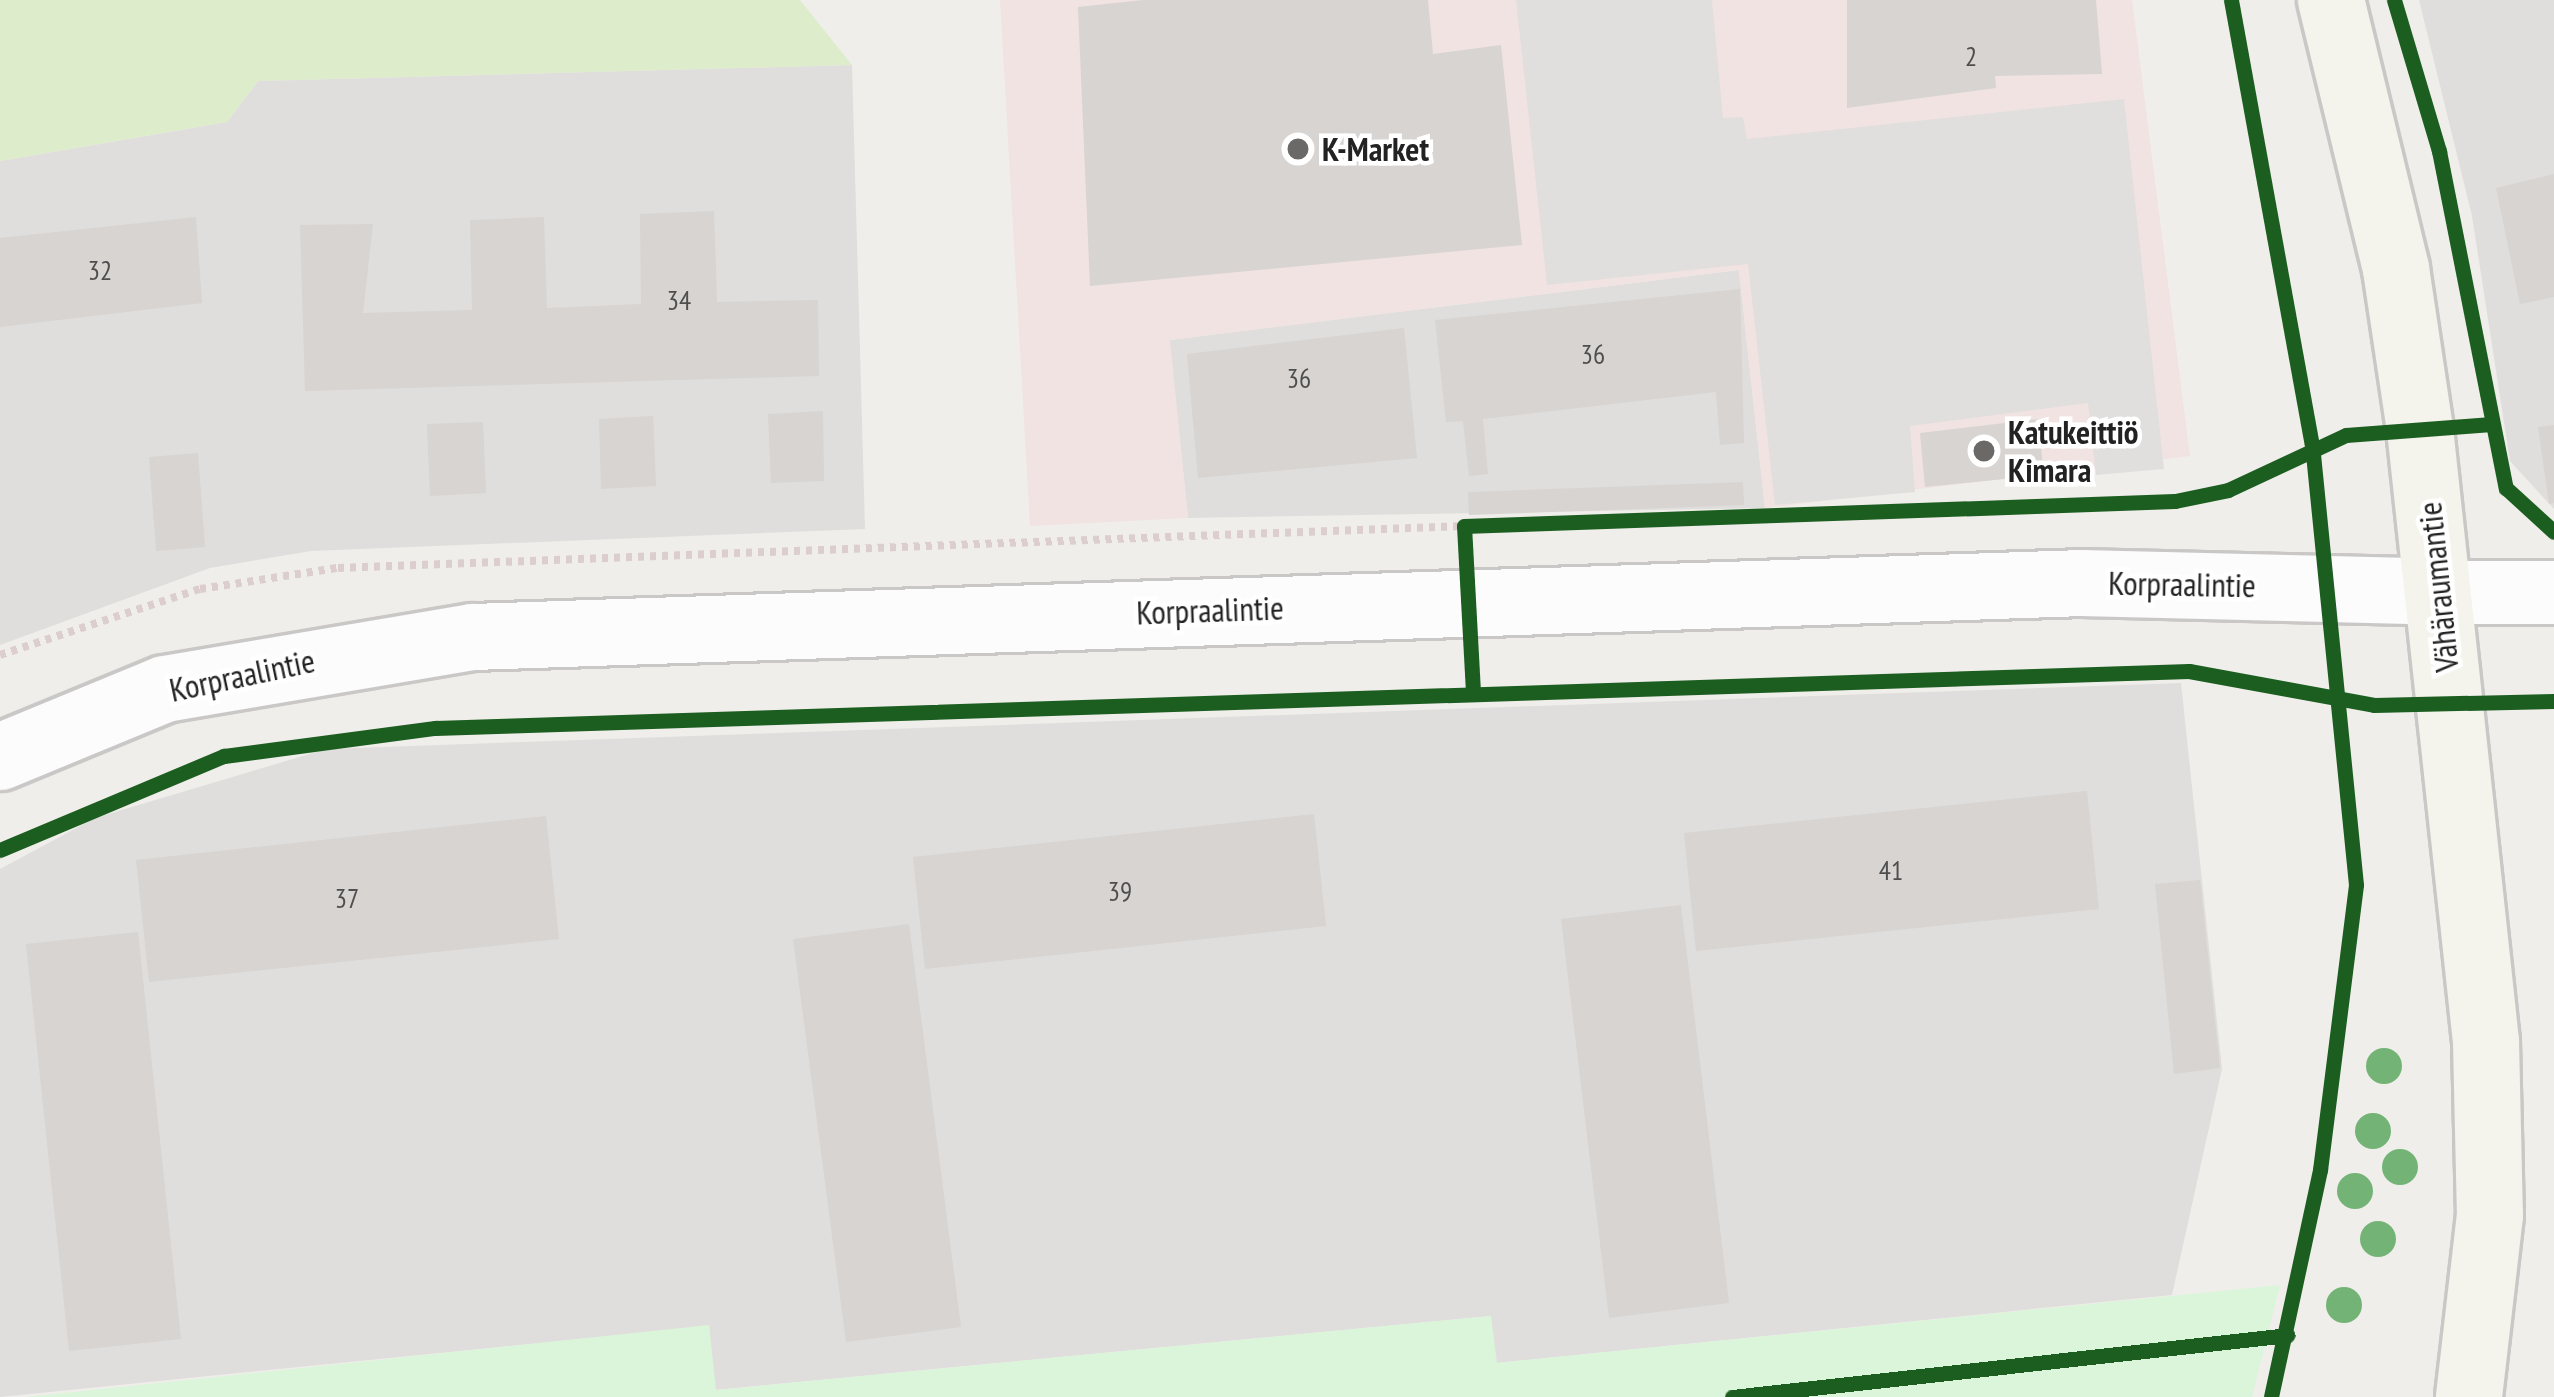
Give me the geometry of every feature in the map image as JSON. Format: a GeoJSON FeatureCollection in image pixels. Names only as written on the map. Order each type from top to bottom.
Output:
{"type":"FeatureCollection","features":[{"type":"Feature","properties":{"kind":"main road","name":"Vähäraumantie"},"geometry":{"type":"LineString","coordinates":[[2331,0],[2396,269],[2439,592],[2486,1042],[2490,1215],[2469,1397]]}},
{"type":"Feature","properties":{"kind":"street","name":"Korpraalintie"},"geometry":{"type":"LineString","coordinates":[[0,757],[165,689],[473,638],[1467,600],[2083,583],[2439,592]]}},
{"type":"Feature","properties":{"kind":"street"},"geometry":{"type":"LineString","coordinates":[[2439,592],[2554,592]]}},
{"type":"Feature","properties":{"kind":"path"},"geometry":{"type":"LineString","coordinates":[[0,656],[200,589],[338,568],[1487,525]]}},
{"type":"Feature","properties":{"kind":"path"},"geometry":{"type":"LineString","coordinates":[[1464,526],[1467,600]]}},
{"type":"Feature","properties":{"kind":"shaded area"},"geometry":{"type":"Polygon","coordinates":[[[1000,0],[2132,0],[2190,456],[1765,508],[1739,270],[1170,340],[1188,518],[1030,526],[1000,0]]]}},
{"type":"Feature","properties":{"kind":"shaded area"},"geometry":{"type":"Polygon","coordinates":[[[1516,0],[1712,0],[1723,118],[1743,117],[1747,139],[2124,99],[2164,469],[2096,475],[2088,403],[1910,426],[1915,492],[1775,505],[1748,264],[1547,285],[1516,0]]]}},
{"type":"Feature","properties":{"kind":"shaded area"},"geometry":{"type":"Polygon","coordinates":[[[2419,0],[2554,0],[2554,509],[2510,461],[2472,216],[2419,0]]]}},
{"type":"Feature","properties":{"kind":"shaded area"},"geometry":{"type":"Polygon","coordinates":[[[852,65],[865,529],[311,551],[210,568],[0,645],[0,161],[227,122],[258,81],[852,65]]]}},
{"type":"Feature","properties":{"kind":"shaded area"},"geometry":{"type":"Polygon","coordinates":[[[1739,270],[1765,508],[1188,518],[1169,340],[1739,270]]]}},
{"type":"Feature","properties":{"kind":"shaded area"},"geometry":{"type":"Polygon","coordinates":[[[2181,683],[2222,1069],[2172,1295],[1496,1363],[1490,1316],[715,1390],[709,1326],[0,1397],[0,869],[95,818],[326,749],[2181,683]]]}},
{"type":"Feature","properties":{"kind":"green space"},"geometry":{"type":"Polygon","coordinates":[[[0,0],[800,0],[852,65],[258,81],[227,122],[0,161],[0,0]]]}},
{"type":"Feature","properties":{"kind":"green space"},"geometry":{"type":"Polygon","coordinates":[[[2280,1285],[2252,1397],[25,1397],[709,1325],[716,1390],[1491,1316],[1497,1363],[2280,1285]]]}},
{"type":"Feature","properties":{"kind":"building","name":"K-Market"},"geometry":{"type":"Polygon","coordinates":[[[1143,0],[1428,0],[1433,54],[1501,45],[1522,245],[1090,286],[1078,7],[1143,0]]]}},
{"type":"Feature","properties":{"kind":"building"},"geometry":{"type":"Polygon","coordinates":[[[1847,0],[2096,0],[2102,74],[1995,76],[1996,88],[1847,108],[1847,0]]]}},
{"type":"Feature","properties":{"kind":"building"},"geometry":{"type":"Polygon","coordinates":[[[2554,174],[2554,297],[2520,304],[2496,188],[2554,174]]]}},
{"type":"Feature","properties":{"kind":"building"},"geometry":{"type":"Polygon","coordinates":[[[714,211],[717,302],[818,300],[819,376],[305,391],[300,225],[373,224],[363,313],[472,310],[470,220],[544,217],[547,308],[641,304],[640,214],[714,211]]]}},
{"type":"Feature","properties":{"kind":"building"},"geometry":{"type":"Polygon","coordinates":[[[196,217],[202,303],[0,327],[0,238],[196,217]]]}},
{"type":"Feature","properties":{"kind":"building"},"geometry":{"type":"Polygon","coordinates":[[[1740,289],[1744,443],[1720,445],[1716,392],[1483,419],[1488,474],[1469,476],[1463,421],[1446,422],[1435,320],[1740,289]]]}},
{"type":"Feature","properties":{"kind":"building"},"geometry":{"type":"Polygon","coordinates":[[[1404,328],[1417,458],[1198,478],[1187,354],[1404,328]]]}},
{"type":"Feature","properties":{"kind":"building"},"geometry":{"type":"Polygon","coordinates":[[[823,411],[824,481],[771,483],[768,414],[823,411]]]}},
{"type":"Feature","properties":{"kind":"building"},"geometry":{"type":"Polygon","coordinates":[[[653,416],[656,486],[601,489],[599,419],[653,416]]]}},
{"type":"Feature","properties":{"kind":"building"},"geometry":{"type":"Polygon","coordinates":[[[2038,419],[2044,475],[1925,487],[1920,433],[2038,419]]]}},
{"type":"Feature","properties":{"kind":"building"},"geometry":{"type":"Polygon","coordinates":[[[483,422],[486,493],[430,496],[427,424],[483,422]]]}},
{"type":"Feature","properties":{"kind":"building"},"geometry":{"type":"Polygon","coordinates":[[[2554,425],[2554,503],[2549,504],[2538,427],[2554,425]]]}},
{"type":"Feature","properties":{"kind":"building"},"geometry":{"type":"Polygon","coordinates":[[[198,453],[205,547],[156,551],[149,457],[198,453]]]}},
{"type":"Feature","properties":{"kind":"building"},"geometry":{"type":"Polygon","coordinates":[[[1743,482],[1744,505],[1469,515],[1468,492],[1743,482]]]}},
{"type":"Feature","properties":{"kind":"building"},"geometry":{"type":"Polygon","coordinates":[[[2087,791],[2099,909],[1696,951],[1684,833],[2087,791]]]}},
{"type":"Feature","properties":{"kind":"building"},"geometry":{"type":"Polygon","coordinates":[[[1314,814],[1326,926],[925,969],[913,857],[1314,814]]]}},
{"type":"Feature","properties":{"kind":"building"},"geometry":{"type":"Polygon","coordinates":[[[546,816],[559,939],[149,982],[136,860],[546,816]]]}},
{"type":"Feature","properties":{"kind":"building"},"geometry":{"type":"Polygon","coordinates":[[[2200,880],[2220,1068],[2174,1074],[2155,884],[2200,880]]]}},
{"type":"Feature","properties":{"kind":"building"},"geometry":{"type":"Polygon","coordinates":[[[1681,905],[1729,1303],[1609,1318],[1561,919],[1681,905]]]}},
{"type":"Feature","properties":{"kind":"building"},"geometry":{"type":"Polygon","coordinates":[[[909,924],[961,1327],[846,1342],[793,939],[909,924]]]}},
{"type":"Feature","properties":{"kind":"building"},"geometry":{"type":"Polygon","coordinates":[[[138,932],[181,1339],[69,1351],[26,944],[138,932]]]}},
{"type":"Feature","properties":{"kind":"cycle path"},"geometry":{"type":"LineString","coordinates":[[2231,0],[2312,444],[2356,885],[2320,1170],[2271,1397]]}},
{"type":"Feature","properties":{"kind":"cycle path"},"geometry":{"type":"LineString","coordinates":[[2394,0],[2439,151],[2506,488],[2554,532]]}},
{"type":"Feature","properties":{"kind":"cycle path"},"geometry":{"type":"LineString","coordinates":[[1473,692],[1464,526],[2175,501],[2228,490],[2346,435],[2492,424]]}},
{"type":"Feature","properties":{"kind":"cycle path"},"geometry":{"type":"LineString","coordinates":[[0,850],[224,756],[435,728],[2189,671],[2374,705],[2554,701]]}},
{"type":"Feature","properties":{"kind":"cycle path"},"geometry":{"type":"LineString","coordinates":[[1732,1397],[2288,1335]]}},
{"type":"Feature","properties":{"kind":"place","name":"K-Market"},"geometry":{"type":"Point","coordinates":[1298,149]}},
{"type":"Feature","properties":{"kind":"place","name":"Katukeittiö Kimara"},"geometry":{"type":"Point","coordinates":[1984,451]}}]}
